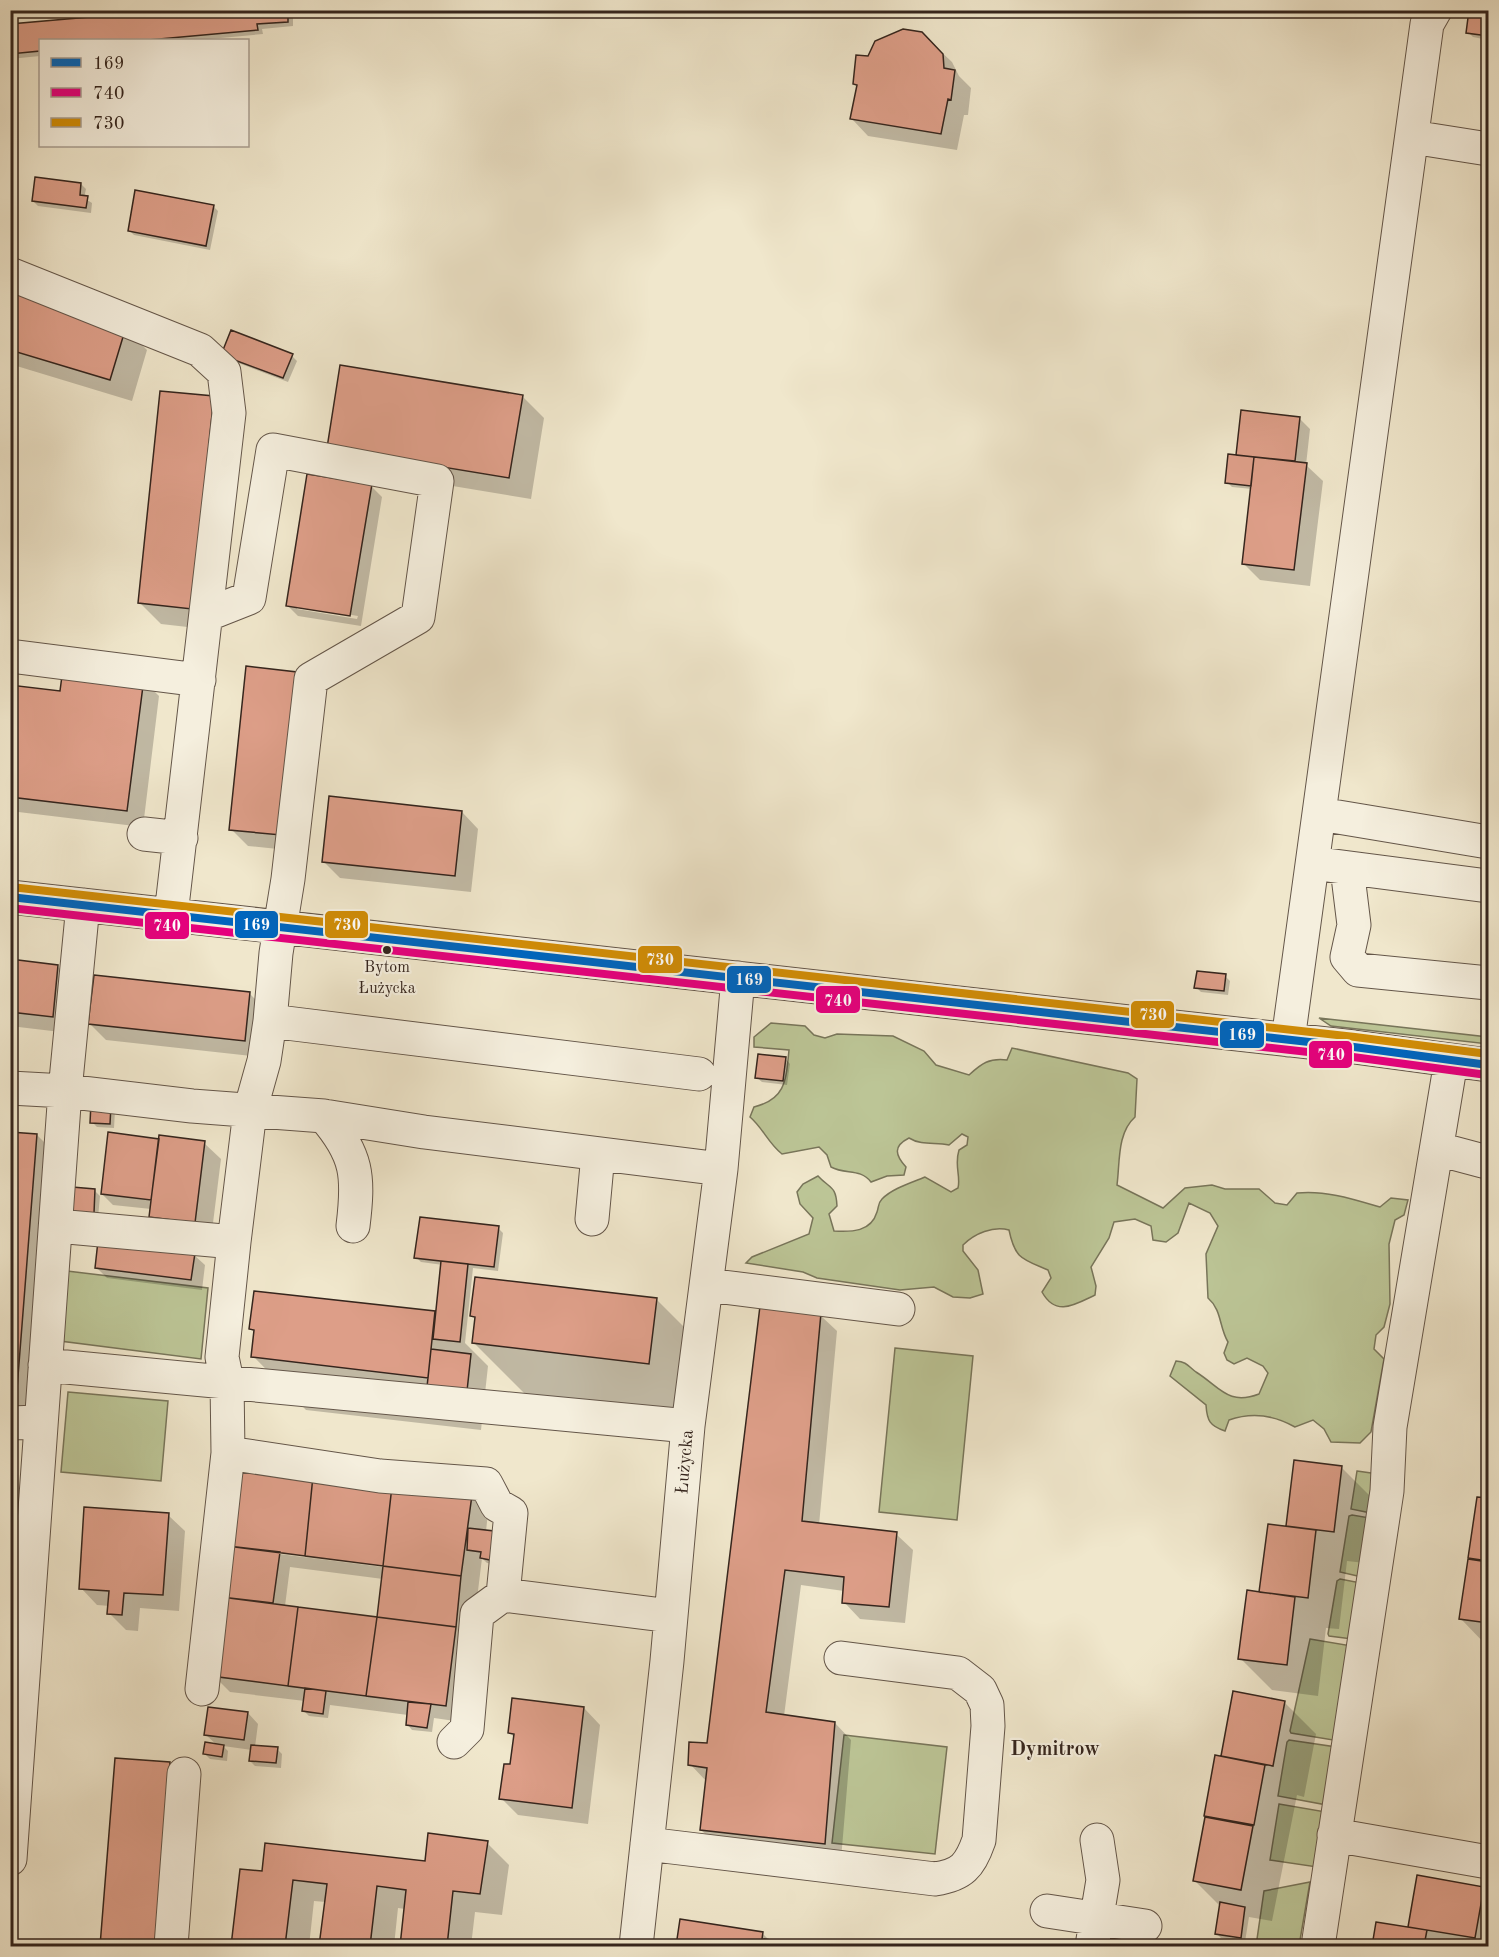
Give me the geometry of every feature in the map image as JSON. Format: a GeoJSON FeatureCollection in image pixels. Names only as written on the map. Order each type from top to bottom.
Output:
{"type":"FeatureCollection","features":[{"type":"Feature","properties":{"kind":"street"},"geometry":{"type":"LineString","coordinates":[[1288,1040],[1427,24],[1435,10]]}},
{"type":"Feature","properties":{"kind":"street"},"geometry":{"type":"LineString","coordinates":[[1412,137],[1488,150]]}},
{"type":"Feature","properties":{"kind":"street"},"geometry":{"type":"LineString","coordinates":[[10,274],[200,350],[224,372],[229,413],[171,915]]}},
{"type":"Feature","properties":{"kind":"street"},"geometry":{"type":"LineString","coordinates":[[202,1689],[228,1453],[227,1381],[222,1357],[234,1242],[250,1111],[264,1061],[270,1022],[311,679],[418,617],[437,481],[273,450],[249,598],[206,615]]}},
{"type":"Feature","properties":{"kind":"street"},"geometry":{"type":"LineString","coordinates":[[10,656],[199,680]]}},
{"type":"Feature","properties":{"kind":"street"},"geometry":{"type":"LineString","coordinates":[[1320,814],[1488,842]]}},
{"type":"Feature","properties":{"kind":"street"},"geometry":{"type":"LineString","coordinates":[[144,834],[181,838]]}},
{"type":"Feature","properties":{"kind":"street"},"geometry":{"type":"LineString","coordinates":[[1313,864],[1488,886]]}},
{"type":"Feature","properties":{"kind":"street"},"geometry":{"type":"LineString","coordinates":[[1347,868],[1353,926],[1347,957],[1358,970],[1488,983]]}},
{"type":"Feature","properties":{"kind":"street"},"geometry":{"type":"LineString","coordinates":[[10,897],[1288,1040],[1488,1065]]}},
{"type":"Feature","properties":{"kind":"street"},"geometry":{"type":"LineString","coordinates":[[11,1850],[25,1422],[45,1365],[65,1091],[83,905]]}},
{"type":"Feature","properties":{"kind":"street","name":"Łużycka"},"geometry":{"type":"LineString","coordinates":[[636,1947],[671,1616],[688,1426],[721,1169],[738,978]]}},
{"type":"Feature","properties":{"kind":"street"},"geometry":{"type":"LineString","coordinates":[[270,1022],[699,1074]]}},
{"type":"Feature","properties":{"kind":"street"},"geometry":{"type":"LineString","coordinates":[[1318,1947],[1387,1491],[1390,1427],[1451,1061]]}},
{"type":"Feature","properties":{"kind":"street"},"geometry":{"type":"LineString","coordinates":[[10,1088],[65,1091],[250,1111],[324,1116],[424,1132],[721,1169]]}},
{"type":"Feature","properties":{"kind":"street"},"geometry":{"type":"LineString","coordinates":[[324,1116],[341,1135],[355,1166],[357,1197],[353,1227]]}},
{"type":"Feature","properties":{"kind":"street"},"geometry":{"type":"LineString","coordinates":[[1438,1149],[1483,1161]]}},
{"type":"Feature","properties":{"kind":"street"},"geometry":{"type":"LineString","coordinates":[[592,1219],[598,1154]]}},
{"type":"Feature","properties":{"kind":"street"},"geometry":{"type":"LineString","coordinates":[[68,1227],[234,1242]]}},
{"type":"Feature","properties":{"kind":"street"},"geometry":{"type":"LineString","coordinates":[[707,1285],[898,1309]]}},
{"type":"Feature","properties":{"kind":"street"},"geometry":{"type":"LineString","coordinates":[[45,1365],[688,1426]]}},
{"type":"Feature","properties":{"kind":"street"},"geometry":{"type":"LineString","coordinates":[[228,1453],[380,1476],[486,1484],[497,1505],[511,1513],[503,1595]]}},
{"type":"Feature","properties":{"kind":"street"},"geometry":{"type":"LineString","coordinates":[[454,1742],[467,1729],[477,1614],[503,1595],[671,1616]]}},
{"type":"Feature","properties":{"kind":"street"},"geometry":{"type":"LineString","coordinates":[[646,1844],[934,1879],[952,1877],[963,1870],[973,1856],[979,1840],[988,1726],[987,1706],[980,1690],[958,1673],[841,1658]]}},
{"type":"Feature","properties":{"kind":"street"},"geometry":{"type":"LineString","coordinates":[[171,1947],[184,1774]]}},
{"type":"Feature","properties":{"kind":"street"},"geometry":{"type":"LineString","coordinates":[[1334,1835],[1488,1862]]}},
{"type":"Feature","properties":{"kind":"street"},"geometry":{"type":"LineString","coordinates":[[1094,1932],[1103,1880],[1097,1840]]}},
{"type":"Feature","properties":{"kind":"street"},"geometry":{"type":"LineString","coordinates":[[1047,1911],[1094,1932],[1145,1926]]}},
{"type":"Feature","properties":{"kind":"green space"},"geometry":{"type":"Polygon","coordinates":[[[1319,1018],[1488,1037],[1488,1044],[1331,1026],[1319,1018]]]}},
{"type":"Feature","properties":{"kind":"green space"},"geometry":{"type":"Polygon","coordinates":[[[771,1023],[805,1026],[814,1035],[825,1038],[837,1034],[893,1036],[924,1051],[936,1065],[969,1075],[986,1062],[1007,1060],[1012,1048],[1128,1073],[1137,1079],[1135,1117],[1122,1139],[1117,1185],[1163,1208],[1185,1188],[1212,1185],[1225,1189],[1259,1189],[1275,1203],[1287,1205],[1297,1193],[1307,1192],[1339,1196],[1380,1207],[1391,1198],[1408,1200],[1404,1215],[1395,1220],[1389,1244],[1390,1304],[1384,1327],[1376,1335],[1374,1349],[1384,1359],[1371,1432],[1360,1443],[1331,1442],[1324,1429],[1313,1420],[1295,1427],[1263,1416],[1246,1416],[1229,1420],[1225,1431],[1210,1422],[1206,1405],[1170,1376],[1176,1361],[1183,1362],[1225,1393],[1239,1398],[1259,1394],[1268,1373],[1263,1366],[1247,1358],[1234,1364],[1227,1360],[1224,1353],[1228,1342],[1216,1308],[1208,1298],[1206,1254],[1218,1226],[1210,1213],[1189,1203],[1178,1233],[1166,1242],[1153,1240],[1151,1226],[1135,1219],[1114,1222],[1109,1238],[1091,1267],[1096,1286],[1095,1295],[1066,1307],[1059,1307],[1047,1300],[1042,1292],[1051,1278],[1048,1270],[1021,1257],[1014,1247],[1009,1230],[1003,1229],[984,1232],[963,1245],[963,1251],[978,1270],[983,1294],[970,1298],[953,1297],[934,1287],[900,1290],[817,1278],[803,1272],[746,1263],[752,1257],[809,1234],[813,1218],[800,1204],[797,1192],[803,1184],[818,1176],[834,1191],[837,1206],[829,1214],[834,1231],[860,1229],[866,1227],[874,1219],[882,1199],[902,1186],[925,1177],[951,1192],[958,1188],[959,1150],[967,1145],[968,1137],[962,1134],[949,1145],[924,1143],[909,1138],[900,1144],[897,1151],[906,1167],[904,1175],[887,1176],[871,1182],[857,1173],[831,1167],[827,1155],[819,1147],[782,1154],[750,1117],[754,1107],[773,1099],[785,1079],[789,1050],[754,1047],[754,1037],[771,1023]]]}},
{"type":"Feature","properties":{"kind":"green space"},"geometry":{"type":"Polygon","coordinates":[[[67,1271],[208,1288],[201,1359],[60,1341],[67,1271]]]}},
{"type":"Feature","properties":{"kind":"green space"},"geometry":{"type":"Polygon","coordinates":[[[895,1348],[973,1356],[957,1520],[879,1512],[895,1348]]]}},
{"type":"Feature","properties":{"kind":"green space"},"geometry":{"type":"Polygon","coordinates":[[[68,1392],[168,1401],[161,1481],[61,1472],[68,1392]]]}},
{"type":"Feature","properties":{"kind":"green space"},"geometry":{"type":"Polygon","coordinates":[[[1357,1471],[1371,1473],[1377,1482],[1371,1513],[1351,1509],[1357,1471]]]}},
{"type":"Feature","properties":{"kind":"green space"},"geometry":{"type":"Polygon","coordinates":[[[1349,1516],[1370,1518],[1362,1577],[1340,1572],[1349,1516]]]}},
{"type":"Feature","properties":{"kind":"green space"},"geometry":{"type":"Polygon","coordinates":[[[1340,1579],[1361,1583],[1352,1639],[1328,1634],[1337,1581],[1340,1579]]]}},
{"type":"Feature","properties":{"kind":"green space"},"geometry":{"type":"Polygon","coordinates":[[[1310,1639],[1352,1646],[1339,1741],[1290,1731],[1310,1639]]]}},
{"type":"Feature","properties":{"kind":"green space"},"geometry":{"type":"Polygon","coordinates":[[[844,1735],[947,1747],[935,1854],[832,1843],[844,1735]]]}},
{"type":"Feature","properties":{"kind":"green space"},"geometry":{"type":"Polygon","coordinates":[[[1289,1740],[1336,1747],[1327,1805],[1278,1796],[1289,1740]]]}},
{"type":"Feature","properties":{"kind":"green space"},"geometry":{"type":"Polygon","coordinates":[[[1279,1804],[1326,1812],[1317,1867],[1270,1860],[1279,1804]]]}},
{"type":"Feature","properties":{"kind":"green space"},"geometry":{"type":"Polygon","coordinates":[[[1310,1882],[1299,1946],[1256,1946],[1264,1891],[1310,1882]]]}},
{"type":"Feature","properties":{"kind":"building"},"geometry":{"type":"Polygon","coordinates":[[[170,10],[288,10],[288,22],[257,24],[258,30],[159,39],[39,39],[39,51],[10,54],[10,24],[170,10]]]}},
{"type":"Feature","properties":{"kind":"building"},"geometry":{"type":"Polygon","coordinates":[[[1469,10],[1488,10],[1488,36],[1466,33],[1469,10]]]}},
{"type":"Feature","properties":{"kind":"building"},"geometry":{"type":"Polygon","coordinates":[[[903,29],[922,32],[943,54],[944,68],[955,70],[951,100],[948,99],[941,134],[850,119],[857,85],[853,84],[856,55],[868,56],[875,41],[903,29]]]}},
{"type":"Feature","properties":{"kind":"building"},"geometry":{"type":"Polygon","coordinates":[[[35,177],[81,183],[80,195],[88,196],[86,208],[32,201],[35,177]]]}},
{"type":"Feature","properties":{"kind":"building"},"geometry":{"type":"Polygon","coordinates":[[[135,190],[214,205],[206,246],[128,231],[135,190]]]}},
{"type":"Feature","properties":{"kind":"building"},"geometry":{"type":"Polygon","coordinates":[[[10,292],[126,327],[110,380],[10,350],[10,292]]]}},
{"type":"Feature","properties":{"kind":"building"},"geometry":{"type":"Polygon","coordinates":[[[231,330],[293,354],[283,378],[221,355],[231,330]]]}},
{"type":"Feature","properties":{"kind":"building"},"geometry":{"type":"Polygon","coordinates":[[[340,365],[523,395],[509,478],[327,448],[340,365]]]}},
{"type":"Feature","properties":{"kind":"building"},"geometry":{"type":"Polygon","coordinates":[[[160,391],[214,396],[192,609],[138,603],[160,391]]]}},
{"type":"Feature","properties":{"kind":"building"},"geometry":{"type":"Polygon","coordinates":[[[1241,410],[1300,417],[1295,461],[1236,455],[1241,410]]]}},
{"type":"Feature","properties":{"kind":"building"},"geometry":{"type":"Polygon","coordinates":[[[1228,454],[1254,457],[1251,486],[1225,483],[1228,454]]]}},
{"type":"Feature","properties":{"kind":"building"},"geometry":{"type":"Polygon","coordinates":[[[1254,457],[1307,463],[1294,570],[1242,564],[1254,457]]]}},
{"type":"Feature","properties":{"kind":"building"},"geometry":{"type":"Polygon","coordinates":[[[307,474],[372,484],[350,616],[286,606],[307,474]]]}},
{"type":"Feature","properties":{"kind":"building"},"geometry":{"type":"Polygon","coordinates":[[[246,666],[297,672],[281,835],[229,830],[246,666]]]}},
{"type":"Feature","properties":{"kind":"building"},"geometry":{"type":"Polygon","coordinates":[[[63,668],[144,678],[127,811],[10,797],[10,685],[60,691],[63,668]]]}},
{"type":"Feature","properties":{"kind":"building"},"geometry":{"type":"Polygon","coordinates":[[[329,796],[462,811],[455,876],[322,862],[329,796]]]}},
{"type":"Feature","properties":{"kind":"building"},"geometry":{"type":"Polygon","coordinates":[[[10,959],[58,965],[53,1017],[10,1012],[10,959]]]}},
{"type":"Feature","properties":{"kind":"building"},"geometry":{"type":"Polygon","coordinates":[[[1197,971],[1226,974],[1224,991],[1194,988],[1197,971]]]}},
{"type":"Feature","properties":{"kind":"building"},"geometry":{"type":"Polygon","coordinates":[[[94,975],[250,992],[245,1041],[88,1024],[94,975]]]}},
{"type":"Feature","properties":{"kind":"building"},"geometry":{"type":"Polygon","coordinates":[[[758,1054],[786,1057],[783,1081],[755,1078],[758,1054]]]}},
{"type":"Feature","properties":{"kind":"building"},"geometry":{"type":"Polygon","coordinates":[[[91,1103],[111,1105],[110,1124],[90,1123],[91,1103]]]}},
{"type":"Feature","properties":{"kind":"building"},"geometry":{"type":"Polygon","coordinates":[[[10,1132],[37,1134],[17,1389],[10,1388],[10,1132]]]}},
{"type":"Feature","properties":{"kind":"building"},"geometry":{"type":"Polygon","coordinates":[[[108,1132],[159,1139],[151,1200],[101,1194],[108,1132]]]}},
{"type":"Feature","properties":{"kind":"building"},"geometry":{"type":"Polygon","coordinates":[[[159,1135],[205,1141],[195,1223],[149,1217],[159,1135]]]}},
{"type":"Feature","properties":{"kind":"building"},"geometry":{"type":"Polygon","coordinates":[[[72,1187],[95,1189],[94,1213],[70,1212],[72,1187]]]}},
{"type":"Feature","properties":{"kind":"building"},"geometry":{"type":"Polygon","coordinates":[[[420,1217],[499,1226],[494,1267],[414,1258],[420,1217]]]}},
{"type":"Feature","properties":{"kind":"building"},"geometry":{"type":"Polygon","coordinates":[[[98,1241],[195,1253],[191,1280],[95,1268],[98,1241]]]}},
{"type":"Feature","properties":{"kind":"building"},"geometry":{"type":"Polygon","coordinates":[[[441,1261],[468,1264],[460,1342],[433,1339],[441,1261]]]}},
{"type":"Feature","properties":{"kind":"building"},"geometry":{"type":"Polygon","coordinates":[[[475,1277],[657,1298],[649,1364],[472,1343],[475,1317],[470,1316],[475,1277]]]}},
{"type":"Feature","properties":{"kind":"building"},"geometry":{"type":"Polygon","coordinates":[[[254,1291],[435,1311],[428,1378],[251,1357],[254,1330],[249,1329],[254,1291]]]}},
{"type":"Feature","properties":{"kind":"building"},"geometry":{"type":"Polygon","coordinates":[[[760,1306],[821,1313],[802,1521],[897,1532],[889,1607],[842,1603],[844,1577],[785,1570],[766,1712],[835,1722],[825,1844],[700,1830],[707,1768],[688,1765],[689,1742],[707,1743],[760,1306]]]}},
{"type":"Feature","properties":{"kind":"building"},"geometry":{"type":"Polygon","coordinates":[[[431,1349],[471,1354],[467,1391],[427,1387],[431,1349]]]}},
{"type":"Feature","properties":{"kind":"building"},"geometry":{"type":"Polygon","coordinates":[[[1294,1460],[1342,1466],[1334,1532],[1286,1526],[1294,1460]]]}},
{"type":"Feature","properties":{"kind":"building"},"geometry":{"type":"Polygon","coordinates":[[[237,1467],[313,1476],[305,1556],[228,1546],[237,1467]]]}},
{"type":"Feature","properties":{"kind":"building"},"geometry":{"type":"Polygon","coordinates":[[[313,1476],[392,1486],[383,1566],[305,1556],[313,1476]]]}},
{"type":"Feature","properties":{"kind":"building"},"geometry":{"type":"Polygon","coordinates":[[[392,1486],[472,1495],[461,1576],[383,1566],[392,1486]]]}},
{"type":"Feature","properties":{"kind":"building"},"geometry":{"type":"Polygon","coordinates":[[[1477,1497],[1488,1498],[1488,1561],[1468,1558],[1477,1497]]]}},
{"type":"Feature","properties":{"kind":"building"},"geometry":{"type":"Polygon","coordinates":[[[84,1507],[169,1513],[163,1595],[124,1593],[122,1615],[107,1614],[109,1591],[79,1589],[84,1507]]]}},
{"type":"Feature","properties":{"kind":"building"},"geometry":{"type":"Polygon","coordinates":[[[1268,1524],[1316,1530],[1308,1598],[1259,1592],[1268,1524]]]}},
{"type":"Feature","properties":{"kind":"building"},"geometry":{"type":"Polygon","coordinates":[[[468,1528],[494,1531],[490,1560],[480,1558],[481,1552],[467,1550],[468,1528]]]}},
{"type":"Feature","properties":{"kind":"building"},"geometry":{"type":"Polygon","coordinates":[[[228,1546],[280,1552],[273,1603],[221,1597],[228,1546]]]}},
{"type":"Feature","properties":{"kind":"building"},"geometry":{"type":"Polygon","coordinates":[[[1468,1559],[1488,1562],[1488,1623],[1459,1619],[1468,1559]]]}},
{"type":"Feature","properties":{"kind":"building"},"geometry":{"type":"Polygon","coordinates":[[[383,1566],[461,1576],[456,1627],[377,1617],[383,1566]]]}},
{"type":"Feature","properties":{"kind":"building"},"geometry":{"type":"Polygon","coordinates":[[[1247,1590],[1295,1597],[1287,1665],[1238,1659],[1247,1590]]]}},
{"type":"Feature","properties":{"kind":"building"},"geometry":{"type":"Polygon","coordinates":[[[221,1597],[298,1607],[288,1686],[211,1676],[221,1597]]]}},
{"type":"Feature","properties":{"kind":"building"},"geometry":{"type":"Polygon","coordinates":[[[298,1607],[377,1617],[366,1696],[288,1686],[298,1607]]]}},
{"type":"Feature","properties":{"kind":"building"},"geometry":{"type":"Polygon","coordinates":[[[377,1617],[456,1627],[446,1706],[366,1696],[377,1617]]]}},
{"type":"Feature","properties":{"kind":"building"},"geometry":{"type":"Polygon","coordinates":[[[305,1688],[326,1691],[323,1714],[302,1711],[305,1688]]]}},
{"type":"Feature","properties":{"kind":"building"},"geometry":{"type":"Polygon","coordinates":[[[1233,1691],[1285,1701],[1273,1766],[1221,1756],[1233,1691]]]}},
{"type":"Feature","properties":{"kind":"building"},"geometry":{"type":"Polygon","coordinates":[[[512,1698],[584,1707],[572,1808],[499,1799],[504,1764],[510,1764],[514,1734],[508,1733],[512,1698]]]}},
{"type":"Feature","properties":{"kind":"building"},"geometry":{"type":"Polygon","coordinates":[[[408,1702],[431,1704],[427,1728],[406,1725],[408,1702]]]}},
{"type":"Feature","properties":{"kind":"building"},"geometry":{"type":"Polygon","coordinates":[[[208,1707],[248,1712],[244,1740],[204,1735],[208,1707]]]}},
{"type":"Feature","properties":{"kind":"building"},"geometry":{"type":"Polygon","coordinates":[[[205,1742],[224,1745],[222,1757],[203,1754],[205,1742]]]}},
{"type":"Feature","properties":{"kind":"building"},"geometry":{"type":"Polygon","coordinates":[[[251,1745],[278,1747],[276,1763],[249,1761],[251,1745]]]}},
{"type":"Feature","properties":{"kind":"building"},"geometry":{"type":"Polygon","coordinates":[[[1215,1755],[1265,1765],[1254,1825],[1204,1816],[1215,1755]]]}},
{"type":"Feature","properties":{"kind":"building"},"geometry":{"type":"Polygon","coordinates":[[[115,1758],[170,1762],[155,1946],[100,1946],[115,1758]]]}},
{"type":"Feature","properties":{"kind":"building"},"geometry":{"type":"Polygon","coordinates":[[[1205,1817],[1253,1826],[1241,1890],[1193,1881],[1205,1817]]]}},
{"type":"Feature","properties":{"kind":"building"},"geometry":{"type":"Polygon","coordinates":[[[428,1833],[488,1841],[480,1894],[453,1891],[447,1946],[400,1946],[406,1890],[377,1886],[370,1946],[319,1946],[327,1884],[293,1880],[285,1946],[231,1946],[240,1869],[262,1871],[265,1843],[425,1861],[428,1833]]]}},
{"type":"Feature","properties":{"kind":"building"},"geometry":{"type":"Polygon","coordinates":[[[1417,1875],[1484,1887],[1475,1938],[1408,1927],[1417,1875]]]}},
{"type":"Feature","properties":{"kind":"building"},"geometry":{"type":"Polygon","coordinates":[[[1220,1902],[1245,1907],[1241,1938],[1215,1934],[1220,1902]]]}},
{"type":"Feature","properties":{"kind":"building"},"geometry":{"type":"Polygon","coordinates":[[[680,1919],[763,1932],[761,1946],[676,1946],[680,1919]]]}},
{"type":"Feature","properties":{"kind":"building"},"geometry":{"type":"Polygon","coordinates":[[[1376,1922],[1427,1930],[1424,1946],[1372,1946],[1376,1922]]]}},
{"type":"Feature","properties":{"kind":"building"},"geometry":{"type":"Polygon","coordinates":[[[764,1939],[817,1946],[763,1946],[764,1939]]]}},
{"type":"Feature","properties":{"kind":"building"},"geometry":{"type":"Polygon","coordinates":[[[991,1941],[1027,1946],[990,1946],[991,1941]]]}},
{"type":"Feature","properties":{"kind":"transit line","name":"730"},"geometry":{"type":"LineString","coordinates":[[11,887],[1355,1037],[1488,1054]]}},
{"type":"Feature","properties":{"kind":"transit line","name":"169"},"geometry":{"type":"LineString","coordinates":[[10,897],[1354,1047],[1488,1065]]}},
{"type":"Feature","properties":{"kind":"transit line","name":"740"},"geometry":{"type":"LineString","coordinates":[[10,908],[1353,1057],[1487,1075]]}},
{"type":"Feature","properties":{"kind":"place","name":"Bytom Łużycka"},"geometry":{"type":"Point","coordinates":[387,950]}},
{"type":"Feature","properties":{"kind":"district","name":"Dymitrow"},"geometry":{"type":"Point","coordinates":[1055,1750]}}]}
